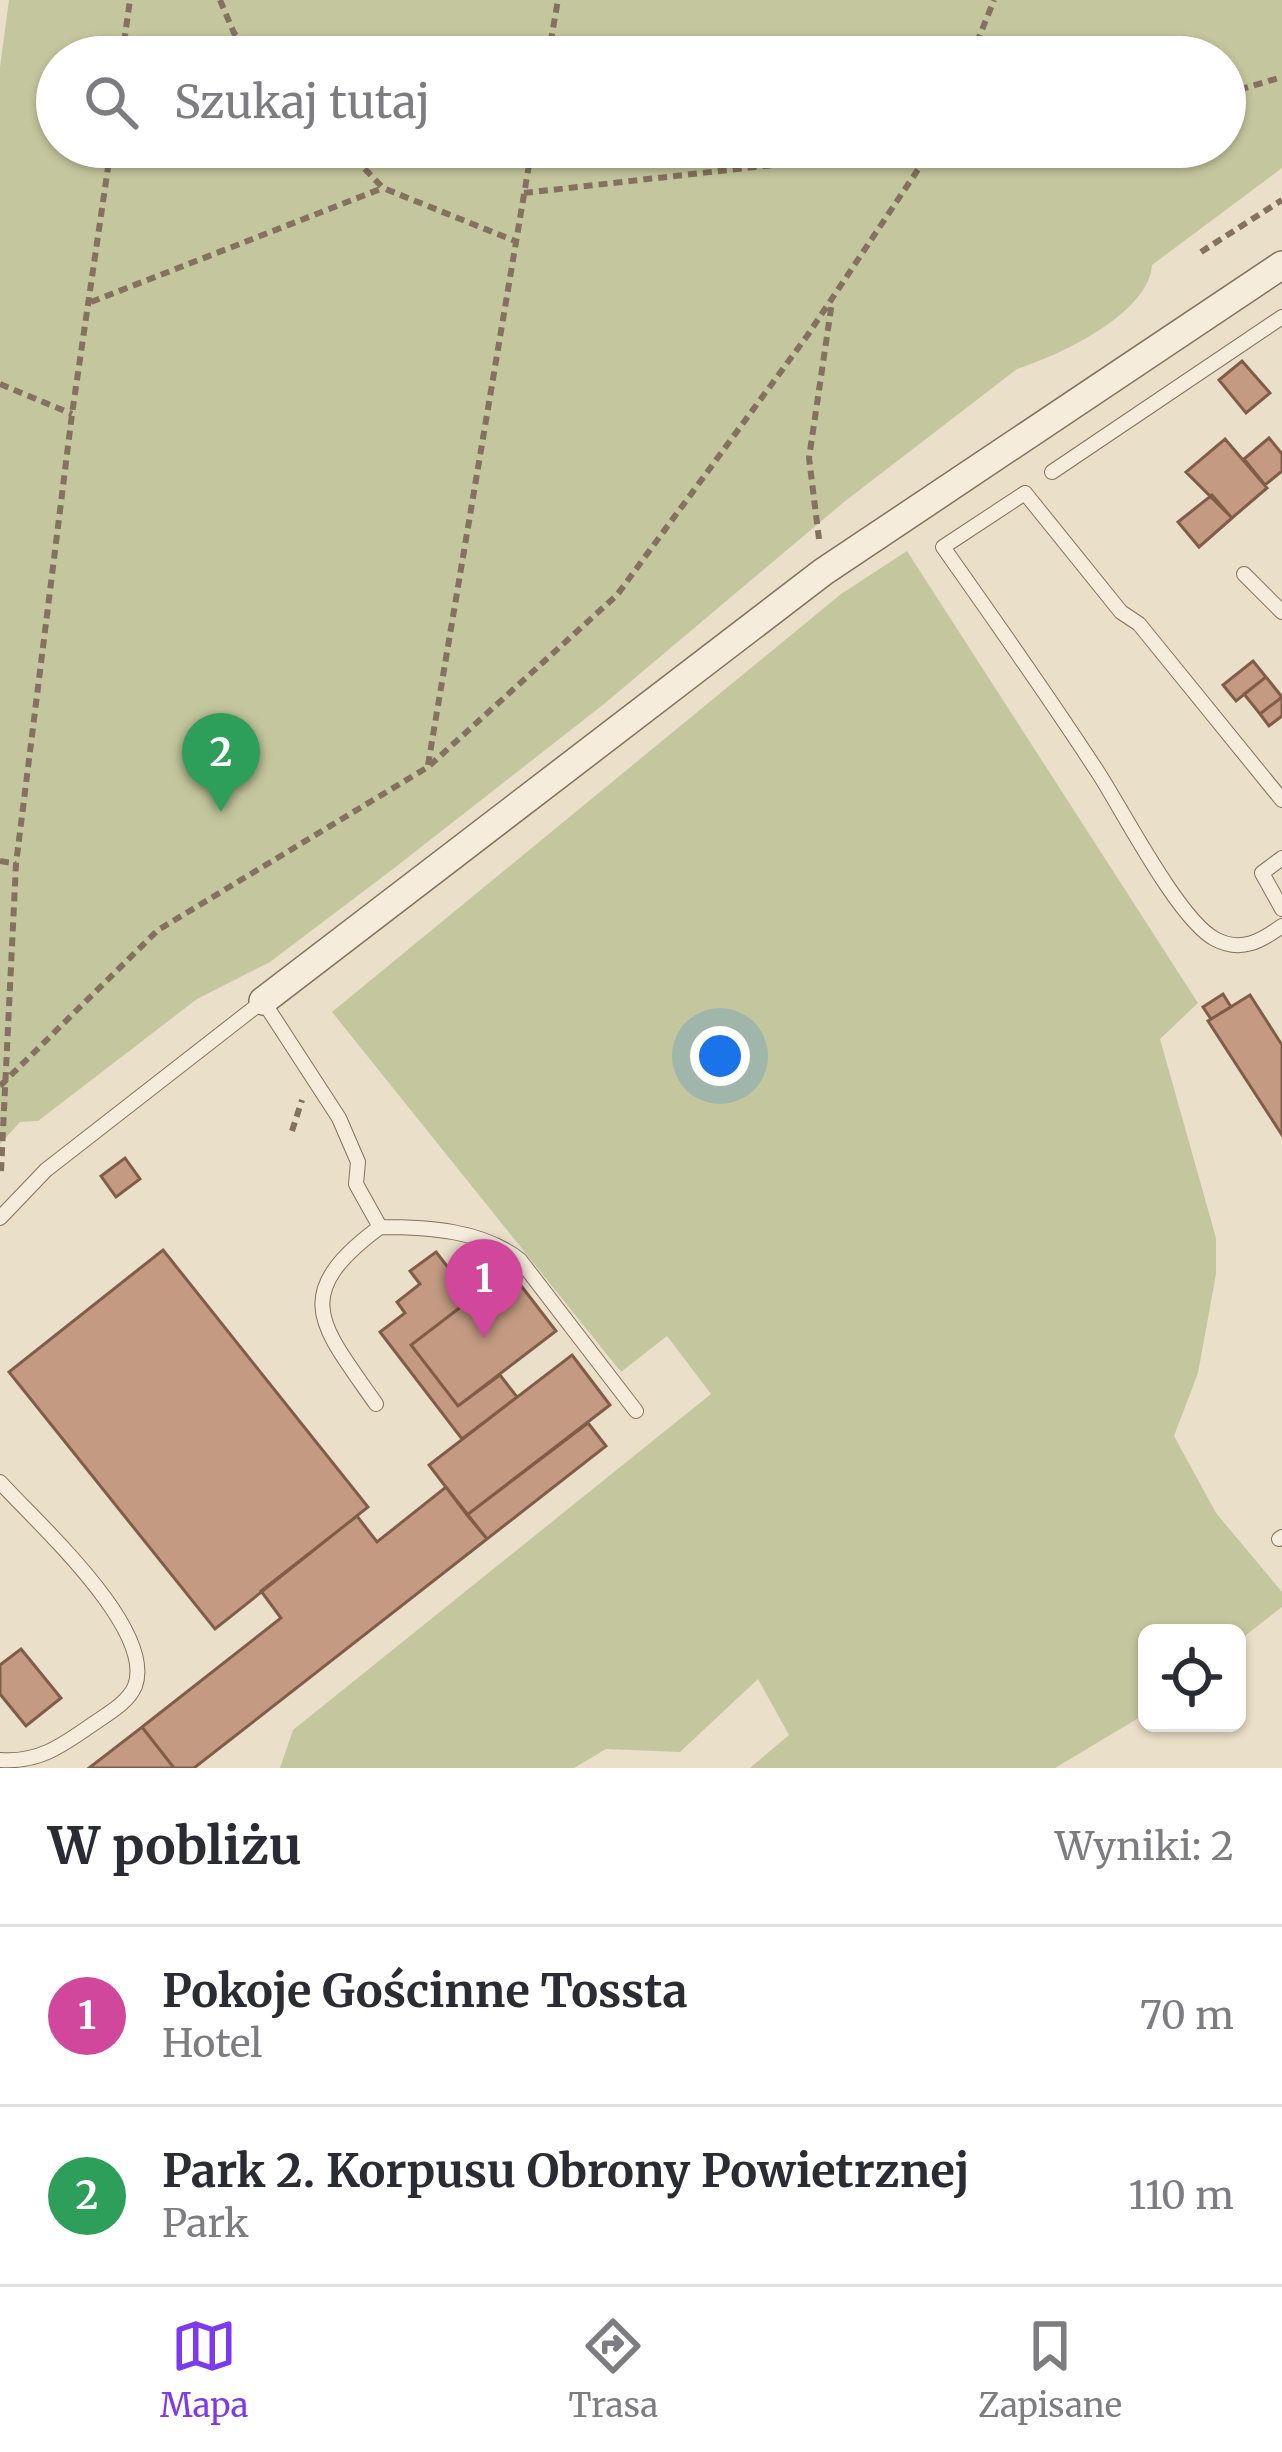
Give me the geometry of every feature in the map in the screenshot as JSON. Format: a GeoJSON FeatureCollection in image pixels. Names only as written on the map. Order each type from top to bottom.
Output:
{"type":"FeatureCollection","features":[{"type":"Feature","properties":{"kind":"street"},"geometry":{"type":"LineString","coordinates":[[263,1001],[823,572],[1282,265]]}},
{"type":"Feature","properties":{"kind":"lane"},"geometry":{"type":"LineString","coordinates":[[1052,472],[1282,317]]}},
{"type":"Feature","properties":{"kind":"lane"},"geometry":{"type":"LineString","coordinates":[[1282,800],[1025,493],[943,547],[1100,774],[1188,914],[1213,938],[1236,946],[1257,944],[1282,926]]}},
{"type":"Feature","properties":{"kind":"lane"},"geometry":{"type":"LineString","coordinates":[[1244,574],[1282,613]]}},
{"type":"Feature","properties":{"kind":"lane"},"geometry":{"type":"LineString","coordinates":[[1282,858],[1262,873],[1282,909]]}},
{"type":"Feature","properties":{"kind":"lane"},"geometry":{"type":"LineString","coordinates":[[0,1218],[46,1170],[263,1001],[339,1118],[358,1162],[356,1184],[380,1227]]}},
{"type":"Feature","properties":{"kind":"lane"},"geometry":{"type":"LineString","coordinates":[[376,1404],[327,1336],[323,1291],[330,1272],[350,1249],[380,1227],[468,1235],[504,1248],[520,1261],[636,1411]]}},
{"type":"Feature","properties":{"kind":"lane"},"geometry":{"type":"LineString","coordinates":[[0,1482],[113,1607],[134,1642],[136,1666],[134,1686],[124,1701],[58,1749],[32,1760],[0,1760]]}},
{"type":"Feature","properties":{"kind":"path"},"geometry":{"type":"LineString","coordinates":[[125,36],[130,0]]}},
{"type":"Feature","properties":{"kind":"path"},"geometry":{"type":"LineString","coordinates":[[220,0],[237,36]]}},
{"type":"Feature","properties":{"kind":"path"},"geometry":{"type":"LineString","coordinates":[[552,36],[558,0]]}},
{"type":"Feature","properties":{"kind":"path"},"geometry":{"type":"LineString","coordinates":[[979,36],[994,0]]}},
{"type":"Feature","properties":{"kind":"path"},"geometry":{"type":"LineString","coordinates":[[1246,88],[1282,77]]}},
{"type":"Feature","properties":{"kind":"path"},"geometry":{"type":"LineString","coordinates":[[1,1171],[16,864],[108,168]]}},
{"type":"Feature","properties":{"kind":"path"},"geometry":{"type":"LineString","coordinates":[[364,168],[383,188],[515,242]]}},
{"type":"Feature","properties":{"kind":"path"},"geometry":{"type":"LineString","coordinates":[[428,767],[528,168]]}},
{"type":"Feature","properties":{"kind":"path"},"geometry":{"type":"LineString","coordinates":[[524,194],[750,168]]}},
{"type":"Feature","properties":{"kind":"path"},"geometry":{"type":"LineString","coordinates":[[3,1083],[158,930],[428,767],[617,595],[832,299],[919,168]]}},
{"type":"Feature","properties":{"kind":"path"},"geometry":{"type":"LineString","coordinates":[[91,302],[383,188]]}},
{"type":"Feature","properties":{"kind":"path"},"geometry":{"type":"LineString","coordinates":[[1202,252],[1282,200]]}},
{"type":"Feature","properties":{"kind":"path"},"geometry":{"type":"LineString","coordinates":[[823,572],[809,458],[832,299]]}},
{"type":"Feature","properties":{"kind":"path"},"geometry":{"type":"LineString","coordinates":[[0,384],[73,414]]}},
{"type":"Feature","properties":{"kind":"path"},"geometry":{"type":"LineString","coordinates":[[0,861],[16,864]]}},
{"type":"Feature","properties":{"kind":"green space"},"geometry":{"type":"Polygon","coordinates":[[[9,0],[1282,0],[1282,168],[1152,265],[1147,283],[1119,316],[1077,343],[1017,369],[844,502],[604,704],[393,869],[270,962],[197,999],[38,1121],[20,1122],[0,1144],[0,67],[9,0]]]}},
{"type":"Feature","properties":{"kind":"green space"},"geometry":{"type":"Polygon","coordinates":[[[907,551],[1198,1003],[1160,1039],[1216,1238],[1216,1274],[1198,1373],[1174,1436],[1216,1513],[1282,1592],[1282,1607],[1246,1635],[1246,1624],[1138,1624],[1138,1718],[1055,1768],[750,1768],[789,1735],[758,1679],[680,1752],[606,1749],[574,1768],[280,1768],[293,1730],[711,1394],[667,1336],[621,1372],[332,1012],[841,594],[907,551]]]}},
{"type":"Feature","properties":{"kind":"building"},"geometry":{"type":"Polygon","coordinates":[[[1242,361],[1270,393],[1246,413],[1219,380],[1242,361]]]}},
{"type":"Feature","properties":{"kind":"building"},"geometry":{"type":"Polygon","coordinates":[[[1269,438],[1282,454],[1282,471],[1265,485],[1244,459],[1269,438]]]}},
{"type":"Feature","properties":{"kind":"building"},"geometry":{"type":"Polygon","coordinates":[[[1225,439],[1267,488],[1232,518],[1186,472],[1225,439]]]}},
{"type":"Feature","properties":{"kind":"building"},"geometry":{"type":"Polygon","coordinates":[[[1212,495],[1232,518],[1199,547],[1178,522],[1212,495]]]}},
{"type":"Feature","properties":{"kind":"building"},"geometry":{"type":"Polygon","coordinates":[[[1253,661],[1266,677],[1236,701],[1223,685],[1253,661]]]}},
{"type":"Feature","properties":{"kind":"building"},"geometry":{"type":"Polygon","coordinates":[[[1266,677],[1282,697],[1260,714],[1244,694],[1266,677]]]}},
{"type":"Feature","properties":{"kind":"building"},"geometry":{"type":"Polygon","coordinates":[[[1282,697],[1282,716],[1269,726],[1260,714],[1282,697]]]}},
{"type":"Feature","properties":{"kind":"building"},"geometry":{"type":"Polygon","coordinates":[[[1223,994],[1231,1007],[1211,1019],[1203,1007],[1223,994]]]}},
{"type":"Feature","properties":{"kind":"building"},"geometry":{"type":"Polygon","coordinates":[[[1250,995],[1282,1045],[1282,1135],[1208,1021],[1250,995]]]}},
{"type":"Feature","properties":{"kind":"building"},"geometry":{"type":"Polygon","coordinates":[[[125,1158],[140,1179],[116,1197],[101,1176],[125,1158]]]}},
{"type":"Feature","properties":{"kind":"building"},"geometry":{"type":"Polygon","coordinates":[[[163,1250],[368,1507],[215,1629],[9,1372],[163,1250]]]}},
{"type":"Feature","properties":{"kind":"building"},"geometry":{"type":"Polygon","coordinates":[[[436,1252],[454,1275],[477,1257],[495,1281],[411,1345],[458,1406],[500,1375],[517,1397],[462,1439],[380,1332],[405,1313],[397,1302],[420,1284],[410,1271],[436,1252]]]}},
{"type":"Feature","properties":{"kind":"building"},"geometry":{"type":"Polygon","coordinates":[[[509,1270],[556,1331],[458,1406],[411,1345],[509,1270]]]}},
{"type":"Feature","properties":{"kind":"building"},"geometry":{"type":"Polygon","coordinates":[[[572,1355],[610,1405],[467,1515],[429,1465],[572,1355]]]}},
{"type":"Feature","properties":{"kind":"building"},"geometry":{"type":"Polygon","coordinates":[[[588,1423],[606,1446],[487,1539],[467,1515],[588,1423]]]}},
{"type":"Feature","properties":{"kind":"building"},"geometry":{"type":"Polygon","coordinates":[[[446,1487],[487,1539],[194,1768],[174,1768],[142,1727],[281,1618],[261,1591],[357,1516],[377,1542],[446,1487]]]}},
{"type":"Feature","properties":{"kind":"building"},"geometry":{"type":"Polygon","coordinates":[[[21,1649],[61,1698],[26,1726],[0,1694],[0,1665],[21,1649]]]}},
{"type":"Feature","properties":{"kind":"building"},"geometry":{"type":"Polygon","coordinates":[[[142,1727],[174,1768],[89,1768],[142,1727]]]}},
{"type":"Feature","properties":{"kind":"place","name":"Park 2. Korpusu Obrony Powietrznej"},"geometry":{"type":"Point","coordinates":[221,812]}},
{"type":"Feature","properties":{"kind":"place","name":"Pokoje Gościnne Tossta"},"geometry":{"type":"Point","coordinates":[484,1338]}}]}
